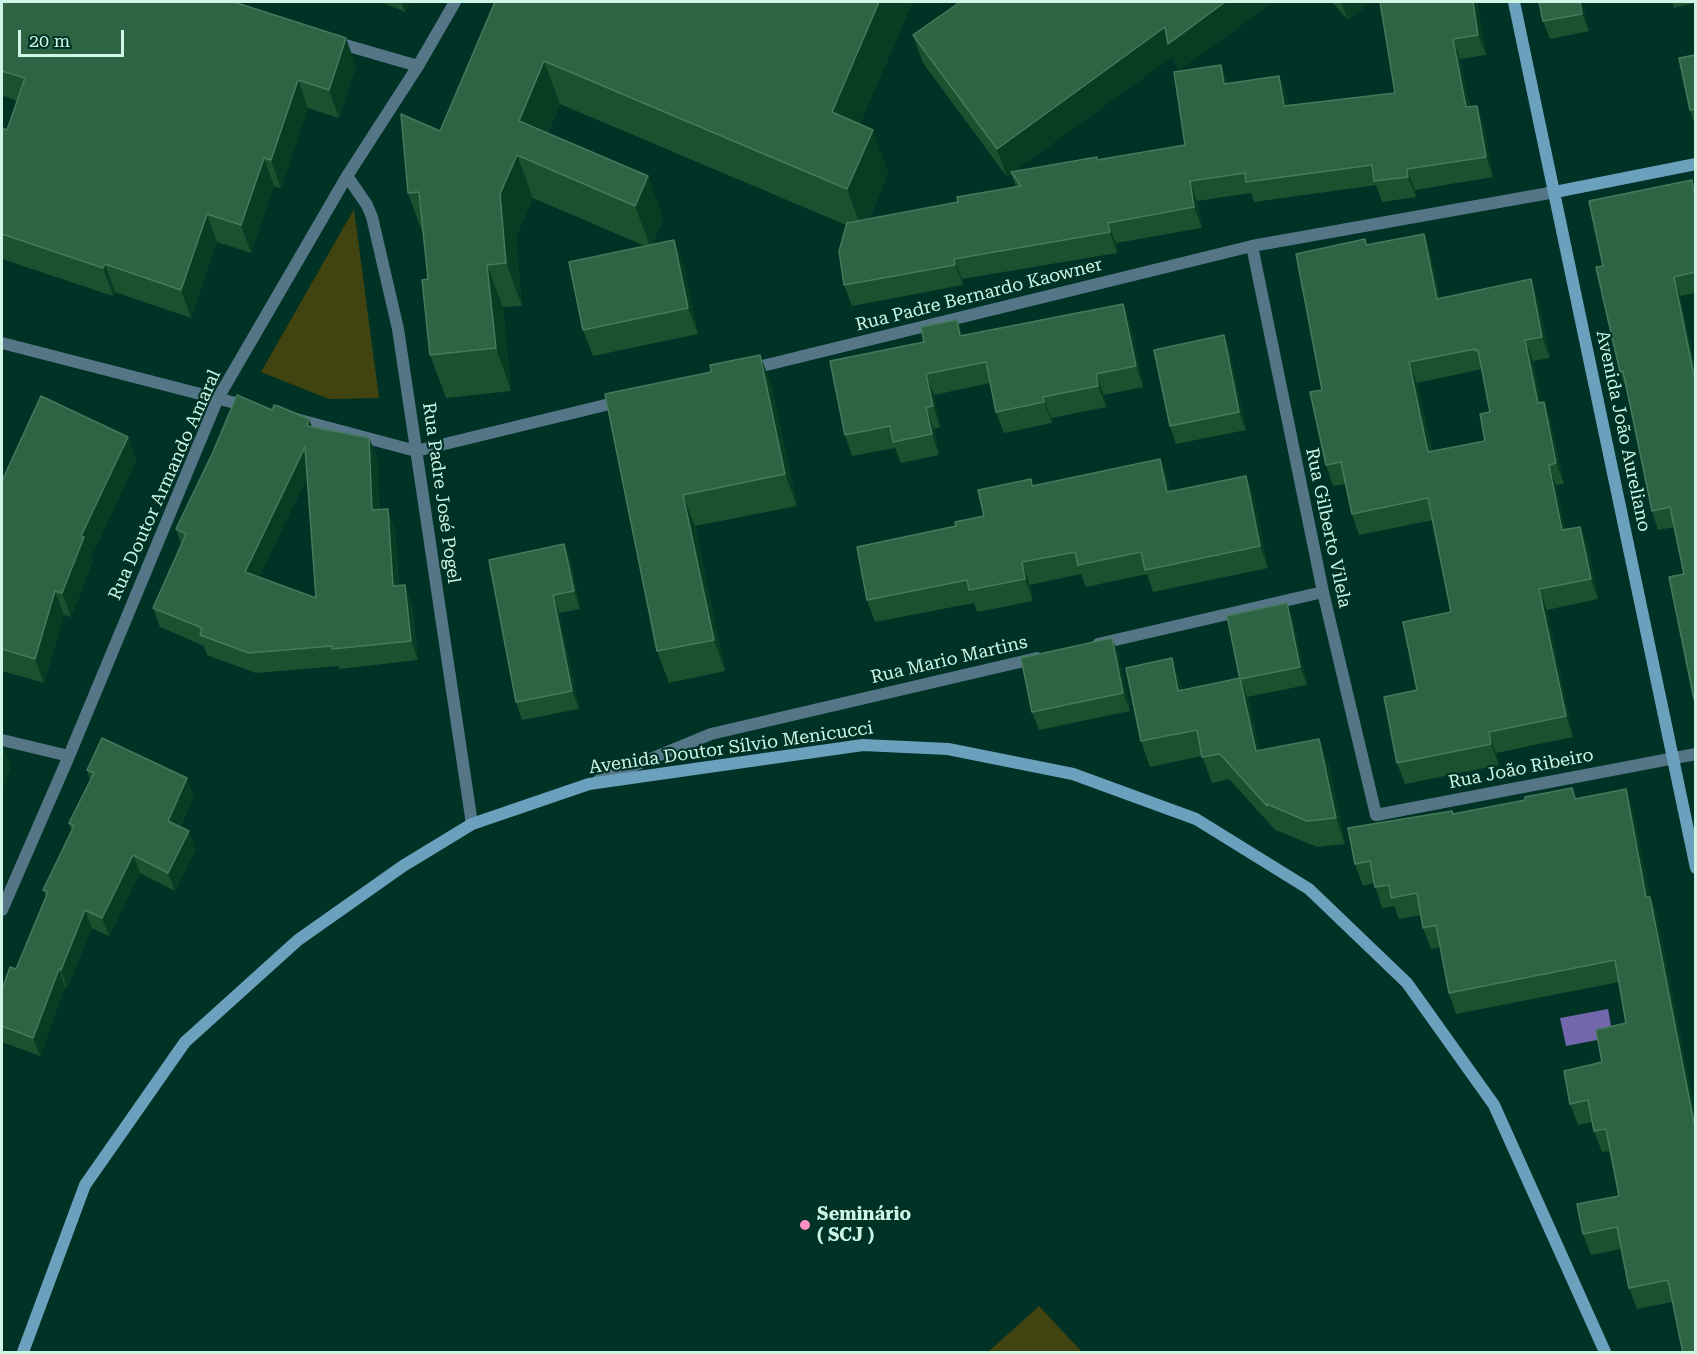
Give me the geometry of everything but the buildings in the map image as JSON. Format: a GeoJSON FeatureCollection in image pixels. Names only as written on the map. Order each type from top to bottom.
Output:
{"type":"FeatureCollection","features":[{"type":"Feature","properties":{"kind":"main road","name":"Avenida João Aureliano"},"geometry":{"type":"LineString","coordinates":[[1514,2],[1695,868]]}},
{"type":"Feature","properties":{"kind":"main road"},"geometry":{"type":"LineString","coordinates":[[1555,192],[1695,164]]}},
{"type":"Feature","properties":{"kind":"main road","name":"Avenida Doutor Sílvio Menicucci"},"geometry":{"type":"LineString","coordinates":[[23,1353],[85,1185],[184,1042],[298,940],[403,866],[472,824],[589,784],[862,745],[948,749],[1073,774],[1196,819],[1309,889],[1407,983],[1494,1105],[1605,1353]]}},
{"type":"Feature","properties":{"kind":"street","name":"Rua Doutor Armando Amaral"},"geometry":{"type":"LineString","coordinates":[[2,910],[69,756],[218,398],[347,176],[418,66],[455,2]]}},
{"type":"Feature","properties":{"kind":"street"},"geometry":{"type":"LineString","coordinates":[[318,37],[418,66]]}},
{"type":"Feature","properties":{"kind":"street","name":"Rua Padre José Pogel"},"geometry":{"type":"LineString","coordinates":[[347,176],[368,205],[398,329],[472,824]]}},
{"type":"Feature","properties":{"kind":"street","name":"Rua Padre Bernardo Kaowner"},"geometry":{"type":"LineString","coordinates":[[741,372],[1252,246],[1555,192]]}},
{"type":"Feature","properties":{"kind":"street","name":"Rua Gilberto Vilela"},"geometry":{"type":"LineString","coordinates":[[1252,246],[1323,592],[1376,815]]}},
{"type":"Feature","properties":{"kind":"street"},"geometry":{"type":"LineString","coordinates":[[2,343],[262,410]]}},
{"type":"Feature","properties":{"kind":"street"},"geometry":{"type":"LineString","coordinates":[[284,416],[416,451],[637,397]]}},
{"type":"Feature","properties":{"kind":"street"},"geometry":{"type":"LineString","coordinates":[[1080,648],[1323,592]]}},
{"type":"Feature","properties":{"kind":"street","name":"Rua Mario Martins"},"geometry":{"type":"LineString","coordinates":[[589,784],[711,734],[1046,656]]}},
{"type":"Feature","properties":{"kind":"street"},"geometry":{"type":"LineString","coordinates":[[2,740],[69,756]]}},
{"type":"Feature","properties":{"kind":"street","name":"Rua João Ribeiro"},"geometry":{"type":"LineString","coordinates":[[1376,815],[1695,754]]}},
{"type":"Feature","properties":{"kind":"shaded area"},"geometry":{"type":"Polygon","coordinates":[[[354,209],[379,398],[329,399],[261,372],[354,209]]]}},
{"type":"Feature","properties":{"kind":"shaded area"},"geometry":{"type":"Polygon","coordinates":[[[1608,1009],[1613,1037],[1566,1046],[1560,1018],[1608,1009]]]}},
{"type":"Feature","properties":{"kind":"shaded area"},"geometry":{"type":"Polygon","coordinates":[[[1039,1306],[1082,1352],[988,1352],[1039,1306]]]}},
{"type":"Feature","properties":{"kind":"place","name":"Seminário ( SCJ )"},"geometry":{"type":"Point","coordinates":[805,1225]}}]}
